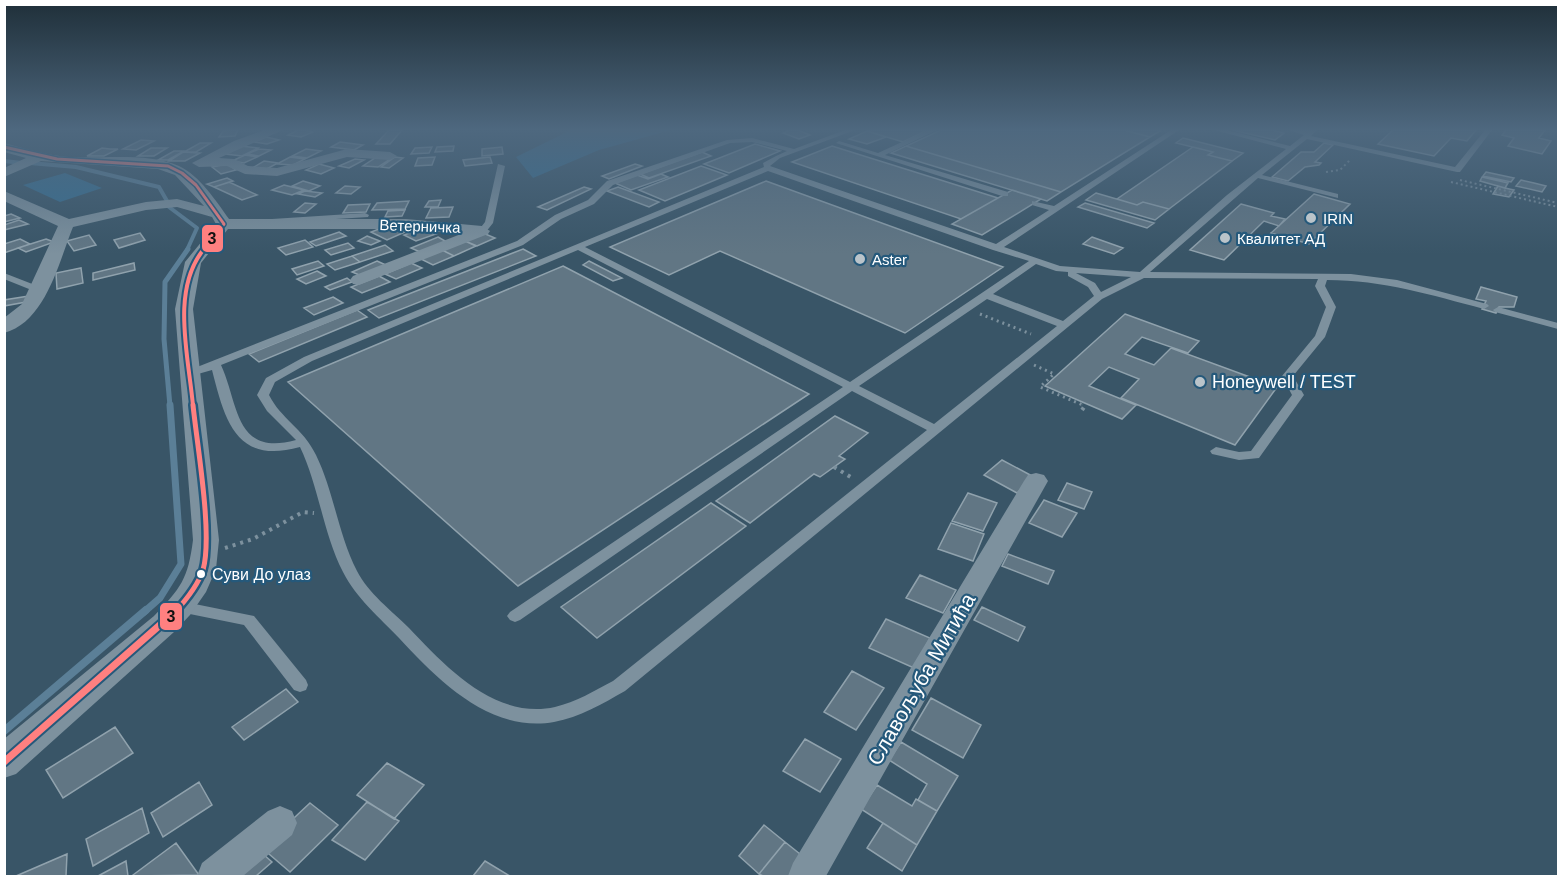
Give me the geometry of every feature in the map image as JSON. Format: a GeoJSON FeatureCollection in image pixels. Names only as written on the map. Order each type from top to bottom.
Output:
{"type":"FeatureCollection","features":[{"type":"Feature","properties":{"kind":"street"},"geometry":{"type":"LineString","coordinates":[[4,763],[52,718],[164,624],[196,585],[206,554],[200,370],[184,309],[193,262],[221,219],[179,171]]}},
{"type":"Feature","properties":{"kind":"street"},"geometry":{"type":"LineString","coordinates":[[263,171],[280,171]]}},
{"type":"Feature","properties":{"kind":"street"},"geometry":{"type":"LineString","coordinates":[[4,195],[67,224],[30,307],[4,327]]}},
{"type":"Feature","properties":{"kind":"street","name":"Ветерничка"},"geometry":{"type":"LineString","coordinates":[[67,224],[136,208],[177,203],[221,219],[264,222],[406,224],[482,231]]}},
{"type":"Feature","properties":{"kind":"street","name":"Ветерничка"},"geometry":{"type":"LineString","coordinates":[[358,280],[482,231]]}},
{"type":"Feature","properties":{"kind":"street","name":"Славољуба Митића"},"geometry":{"type":"LineString","coordinates":[[806,876],[1036,481]]}},
{"type":"Feature","properties":{"kind":"street"},"geometry":{"type":"LineString","coordinates":[[215,876],[280,823]]}},
{"type":"Feature","properties":{"kind":"lane"},"geometry":{"type":"LineString","coordinates":[[482,231],[489,223],[500,171]]}},
{"type":"Feature","properties":{"kind":"lane"},"geometry":{"type":"LineString","coordinates":[[200,370],[520,243],[558,217],[591,202],[610,183],[644,171]]}},
{"type":"Feature","properties":{"kind":"lane"},"geometry":{"type":"LineString","coordinates":[[761,171],[309,359],[276,375],[264,389],[267,406],[304,442],[350,573],[423,654],[471,697],[510,715],[537,717],[562,713],[583,706],[619,686],[1099,297],[1142,274],[1263,171]]}},
{"type":"Feature","properties":{"kind":"lane"},"geometry":{"type":"LineString","coordinates":[[777,171],[1059,269],[1092,285],[1099,297]]}},
{"type":"Feature","properties":{"kind":"lane"},"geometry":{"type":"LineString","coordinates":[[931,171],[1005,194]]}},
{"type":"Feature","properties":{"kind":"lane"},"geometry":{"type":"LineString","coordinates":[[996,248],[1113,171]]}},
{"type":"Feature","properties":{"kind":"lane"},"geometry":{"type":"LineString","coordinates":[[1257,176],[1335,196]]}},
{"type":"Feature","properties":{"kind":"lane"},"geometry":{"type":"LineString","coordinates":[[1035,203],[1055,209]]}},
{"type":"Feature","properties":{"kind":"lane"},"geometry":{"type":"LineString","coordinates":[[264,222],[365,215]]}},
{"type":"Feature","properties":{"kind":"lane"},"geometry":{"type":"LineString","coordinates":[[578,247],[934,429]]}},
{"type":"Feature","properties":{"kind":"lane"},"geometry":{"type":"LineString","coordinates":[[515,616],[1035,261]]}},
{"type":"Feature","properties":{"kind":"lane"},"geometry":{"type":"LineString","coordinates":[[1059,269],[1142,274],[1298,276],[1322,282],[1397,283],[1484,306]]}},
{"type":"Feature","properties":{"kind":"lane"},"geometry":{"type":"LineString","coordinates":[[4,276],[37,289]]}},
{"type":"Feature","properties":{"kind":"lane"},"geometry":{"type":"LineString","coordinates":[[1216,452],[1239,456],[1255,455],[1298,395],[1287,376],[1320,337],[1331,307],[1322,282]]}},
{"type":"Feature","properties":{"kind":"lane"},"geometry":{"type":"LineString","coordinates":[[986,295],[1064,325]]}},
{"type":"Feature","properties":{"kind":"lane"},"geometry":{"type":"LineString","coordinates":[[1498,309],[1558,326]]}},
{"type":"Feature","properties":{"kind":"lane"},"geometry":{"type":"LineString","coordinates":[[200,370],[217,367],[228,409],[238,432],[247,440],[277,449],[304,442]]}},
{"type":"Feature","properties":{"kind":"lane"},"geometry":{"type":"LineString","coordinates":[[180,606],[249,620],[300,685]]}},
{"type":"Feature","properties":{"kind":"path"},"geometry":{"type":"LineString","coordinates":[[1326,172],[1332,171]]}},
{"type":"Feature","properties":{"kind":"path"},"geometry":{"type":"LineString","coordinates":[[1493,188],[1558,205],[1491,191],[1493,188]]}},
{"type":"Feature","properties":{"kind":"path"},"geometry":{"type":"LineString","coordinates":[[966,308],[1046,340]]}},
{"type":"Feature","properties":{"kind":"path"},"geometry":{"type":"LineString","coordinates":[[1040,368],[1054,374],[1040,387],[1085,406],[1082,410]]}},
{"type":"Feature","properties":{"kind":"path"},"geometry":{"type":"LineString","coordinates":[[834,467],[865,485]]}},
{"type":"Feature","properties":{"kind":"path"},"geometry":{"type":"LineString","coordinates":[[206,554],[253,539],[303,512],[330,512]]}},
{"type":"Feature","properties":{"kind":"shaded area"},"geometry":{"type":"Polygon","coordinates":[[[527,171],[549,171],[533,178],[527,171]]]}},
{"type":"Feature","properties":{"kind":"shaded area"},"geometry":{"type":"Polygon","coordinates":[[[65,173],[102,188],[60,202],[23,185],[65,173]]]}},
{"type":"Feature","properties":{"kind":"building"},"geometry":{"type":"Polygon","coordinates":[[[310,171],[327,171],[321,174],[310,171]]]}},
{"type":"Feature","properties":{"kind":"building"},"geometry":{"type":"Polygon","coordinates":[[[615,171],[629,171],[609,179],[602,176],[615,171]]]}},
{"type":"Feature","properties":{"kind":"building"},"geometry":{"type":"Polygon","coordinates":[[[648,171],[668,171],[649,178],[640,174],[648,171]]]}},
{"type":"Feature","properties":{"kind":"building"},"geometry":{"type":"Polygon","coordinates":[[[688,171],[716,171],[727,175],[665,201],[639,190],[688,171]]]}},
{"type":"Feature","properties":{"kind":"building"},"geometry":{"type":"Polygon","coordinates":[[[819,171],[912,171],[998,198],[961,219],[819,171]]]}},
{"type":"Feature","properties":{"kind":"building"},"geometry":{"type":"Polygon","coordinates":[[[950,171],[991,171],[1061,192],[1047,201],[950,171]]]}},
{"type":"Feature","properties":{"kind":"building"},"geometry":{"type":"Polygon","coordinates":[[[991,171],[1095,171],[1061,192],[991,171]]]}},
{"type":"Feature","properties":{"kind":"building"},"geometry":{"type":"Polygon","coordinates":[[[1158,171],[1219,171],[1169,209],[1143,202],[1137,205],[1117,199],[1158,171]]]}},
{"type":"Feature","properties":{"kind":"building"},"geometry":{"type":"Polygon","coordinates":[[[1279,171],[1300,171],[1288,181],[1272,177],[1279,171]]]}},
{"type":"Feature","properties":{"kind":"building"},"geometry":{"type":"Polygon","coordinates":[[[1486,172],[1514,178],[1511,182],[1483,176],[1486,172]]]}},
{"type":"Feature","properties":{"kind":"building"},"geometry":{"type":"Polygon","coordinates":[[[661,174],[668,177],[631,190],[615,183],[637,175],[648,179],[661,174]]]}},
{"type":"Feature","properties":{"kind":"building"},"geometry":{"type":"Polygon","coordinates":[[[1482,177],[1508,183],[1505,188],[1480,181],[1482,177]]]}},
{"type":"Feature","properties":{"kind":"building"},"geometry":{"type":"Polygon","coordinates":[[[227,178],[233,181],[214,187],[207,184],[227,178]]]}},
{"type":"Feature","properties":{"kind":"building"},"geometry":{"type":"Polygon","coordinates":[[[1521,180],[1546,186],[1542,192],[1516,186],[1521,180]]]}},
{"type":"Feature","properties":{"kind":"building"},"geometry":{"type":"Polygon","coordinates":[[[303,181],[320,186],[309,191],[292,186],[303,181]]]}},
{"type":"Feature","properties":{"kind":"building","name":"Aster"},"geometry":{"type":"Polygon","coordinates":[[[766,181],[1003,267],[905,333],[720,251],[669,275],[610,247],[766,181]]]}},
{"type":"Feature","properties":{"kind":"building"},"geometry":{"type":"Polygon","coordinates":[[[229,182],[257,195],[242,200],[214,187],[229,182]]]}},
{"type":"Feature","properties":{"kind":"building"},"geometry":{"type":"Polygon","coordinates":[[[284,185],[304,190],[292,195],[272,190],[284,185]]]}},
{"type":"Feature","properties":{"kind":"building"},"geometry":{"type":"Polygon","coordinates":[[[345,186],[360,187],[351,194],[336,193],[345,186]]]}},
{"type":"Feature","properties":{"kind":"building"},"geometry":{"type":"Polygon","coordinates":[[[1498,186],[1514,190],[1509,197],[1493,194],[1498,186]]]}},
{"type":"Feature","properties":{"kind":"building"},"geometry":{"type":"Polygon","coordinates":[[[584,187],[591,189],[547,210],[538,207],[584,187]]]}},
{"type":"Feature","properties":{"kind":"building"},"geometry":{"type":"Polygon","coordinates":[[[618,187],[659,202],[649,207],[607,191],[618,187]]]}},
{"type":"Feature","properties":{"kind":"building"},"geometry":{"type":"Polygon","coordinates":[[[1012,190],[1041,199],[982,235],[952,224],[1012,190]]]}},
{"type":"Feature","properties":{"kind":"building"},"geometry":{"type":"Polygon","coordinates":[[[305,191],[322,193],[315,197],[298,194],[305,191]]]}},
{"type":"Feature","properties":{"kind":"building"},"geometry":{"type":"Polygon","coordinates":[[[1096,193],[1137,205],[1143,202],[1169,209],[1155,220],[1086,200],[1096,193]]]}},
{"type":"Feature","properties":{"kind":"building","name":"IRIN"},"geometry":{"type":"Polygon","coordinates":[[[1314,194],[1350,204],[1309,244],[1271,233],[1314,194]]]}},
{"type":"Feature","properties":{"kind":"building"},"geometry":{"type":"Polygon","coordinates":[[[441,200],[438,207],[425,207],[429,201],[441,200]]]}},
{"type":"Feature","properties":{"kind":"building"},"geometry":{"type":"Polygon","coordinates":[[[409,201],[405,209],[372,210],[377,203],[409,201]]]}},
{"type":"Feature","properties":{"kind":"building"},"geometry":{"type":"Polygon","coordinates":[[[305,203],[316,204],[305,213],[294,212],[305,203]]]}},
{"type":"Feature","properties":{"kind":"building"},"geometry":{"type":"Polygon","coordinates":[[[1085,203],[1154,223],[1147,228],[1078,207],[1085,203]]]}},
{"type":"Feature","properties":{"kind":"building"},"geometry":{"type":"Polygon","coordinates":[[[370,204],[366,212],[343,213],[348,205],[370,204]]]}},
{"type":"Feature","properties":{"kind":"building","name":"Квалитет АД"},"geometry":{"type":"Polygon","coordinates":[[[1241,204],[1274,213],[1271,216],[1285,219],[1279,226],[1264,221],[1224,260],[1190,250],[1241,204]]]}},
{"type":"Feature","properties":{"kind":"building"},"geometry":{"type":"Polygon","coordinates":[[[453,207],[449,217],[426,218],[431,208],[453,207]]]}},
{"type":"Feature","properties":{"kind":"building"},"geometry":{"type":"Polygon","coordinates":[[[405,210],[402,216],[385,217],[388,211],[405,210]]]}},
{"type":"Feature","properties":{"kind":"building"},"geometry":{"type":"Polygon","coordinates":[[[11,214],[20,218],[4,222],[4,216],[11,214]]]}},
{"type":"Feature","properties":{"kind":"building"},"geometry":{"type":"Polygon","coordinates":[[[19,220],[28,224],[4,230],[4,225],[19,220]]]}},
{"type":"Feature","properties":{"kind":"building"},"geometry":{"type":"Polygon","coordinates":[[[389,225],[405,232],[387,240],[371,232],[389,225]]]}},
{"type":"Feature","properties":{"kind":"building"},"geometry":{"type":"Polygon","coordinates":[[[423,228],[436,234],[416,241],[404,235],[423,228]]]}},
{"type":"Feature","properties":{"kind":"building"},"geometry":{"type":"Polygon","coordinates":[[[339,232],[346,236],[316,246],[310,242],[339,232]]]}},
{"type":"Feature","properties":{"kind":"building"},"geometry":{"type":"Polygon","coordinates":[[[140,233],[145,240],[119,248],[114,240],[140,233]]]}},
{"type":"Feature","properties":{"kind":"building"},"geometry":{"type":"Polygon","coordinates":[[[483,233],[495,238],[477,246],[465,241],[483,233]]]}},
{"type":"Feature","properties":{"kind":"building"},"geometry":{"type":"Polygon","coordinates":[[[89,235],[96,245],[74,251],[67,241],[89,235]]]}},
{"type":"Feature","properties":{"kind":"building"},"geometry":{"type":"Polygon","coordinates":[[[367,236],[380,241],[371,245],[358,241],[367,236]]]}},
{"type":"Feature","properties":{"kind":"building"},"geometry":{"type":"Polygon","coordinates":[[[438,237],[447,242],[420,252],[411,248],[438,237]]]}},
{"type":"Feature","properties":{"kind":"building"},"geometry":{"type":"Polygon","coordinates":[[[1092,237],[1123,248],[1114,254],[1083,244],[1092,237]]]}},
{"type":"Feature","properties":{"kind":"building"},"geometry":{"type":"Polygon","coordinates":[[[20,239],[30,244],[4,253],[4,244],[20,239]]]}},
{"type":"Feature","properties":{"kind":"building"},"geometry":{"type":"Polygon","coordinates":[[[46,239],[54,242],[26,252],[18,248],[46,239]]]}},
{"type":"Feature","properties":{"kind":"building"},"geometry":{"type":"Polygon","coordinates":[[[305,240],[313,247],[286,255],[278,248],[305,240]]]}},
{"type":"Feature","properties":{"kind":"building"},"geometry":{"type":"Polygon","coordinates":[[[465,241],[476,246],[454,256],[442,250],[465,241]]]}},
{"type":"Feature","properties":{"kind":"building"},"geometry":{"type":"Polygon","coordinates":[[[348,243],[354,248],[331,255],[325,250],[348,243]]]}},
{"type":"Feature","properties":{"kind":"building"},"geometry":{"type":"Polygon","coordinates":[[[385,245],[393,251],[360,262],[352,256],[385,245]]]}},
{"type":"Feature","properties":{"kind":"building"},"geometry":{"type":"Polygon","coordinates":[[[523,249],[536,256],[379,318],[368,310],[523,249]]]}},
{"type":"Feature","properties":{"kind":"building"},"geometry":{"type":"Polygon","coordinates":[[[442,250],[454,256],[433,265],[421,259],[442,250]]]}},
{"type":"Feature","properties":{"kind":"building"},"geometry":{"type":"Polygon","coordinates":[[[352,256],[360,262],[335,270],[327,264],[352,256]]]}},
{"type":"Feature","properties":{"kind":"building"},"geometry":{"type":"Polygon","coordinates":[[[318,261],[324,266],[297,275],[292,269],[318,261]]]}},
{"type":"Feature","properties":{"kind":"building"},"geometry":{"type":"Polygon","coordinates":[[[377,261],[388,266],[364,277],[352,272],[377,261]]]}},
{"type":"Feature","properties":{"kind":"building"},"geometry":{"type":"Polygon","coordinates":[[[589,261],[622,278],[613,281],[583,265],[589,261]]]}},
{"type":"Feature","properties":{"kind":"building"},"geometry":{"type":"Polygon","coordinates":[[[134,263],[135,270],[93,280],[93,273],[134,263]]]}},
{"type":"Feature","properties":{"kind":"building"},"geometry":{"type":"Polygon","coordinates":[[[411,263],[422,268],[396,279],[385,274],[411,263]]]}},
{"type":"Feature","properties":{"kind":"building"},"geometry":{"type":"Polygon","coordinates":[[[563,266],[809,394],[518,586],[288,382],[563,266]]]}},
{"type":"Feature","properties":{"kind":"building"},"geometry":{"type":"Polygon","coordinates":[[[81,268],[83,283],[57,289],[56,273],[81,268]]]}},
{"type":"Feature","properties":{"kind":"building"},"geometry":{"type":"Polygon","coordinates":[[[317,271],[326,276],[306,284],[297,279],[317,271]]]}},
{"type":"Feature","properties":{"kind":"building"},"geometry":{"type":"Polygon","coordinates":[[[379,276],[390,282],[362,293],[351,287],[379,276]]]}},
{"type":"Feature","properties":{"kind":"building"},"geometry":{"type":"Polygon","coordinates":[[[347,278],[352,282],[330,290],[325,287],[347,278]]]}},
{"type":"Feature","properties":{"kind":"building"},"geometry":{"type":"Polygon","coordinates":[[[1481,287],[1517,297],[1514,307],[1499,307],[1496,313],[1482,309],[1486,301],[1476,299],[1481,287]]]}},
{"type":"Feature","properties":{"kind":"building"},"geometry":{"type":"Polygon","coordinates":[[[29,296],[26,302],[4,306],[4,300],[29,296]]]}},
{"type":"Feature","properties":{"kind":"building"},"geometry":{"type":"Polygon","coordinates":[[[333,297],[343,303],[314,315],[304,308],[333,297]]]}},
{"type":"Feature","properties":{"kind":"building"},"geometry":{"type":"Polygon","coordinates":[[[357,310],[367,317],[259,362],[249,354],[357,310]]]}},
{"type":"Feature","properties":{"kind":"building","name":"Honeywell / TEST"},"geometry":{"type":"Polygon","coordinates":[[[1125,314],[1199,341],[1188,353],[1142,337],[1125,354],[1154,365],[1171,348],[1277,387],[1235,445],[1121,398],[1139,379],[1109,367],[1089,386],[1136,405],[1122,419],[1045,386],[1125,314]]]}},
{"type":"Feature","properties":{"kind":"building"},"geometry":{"type":"Polygon","coordinates":[[[835,416],[868,433],[839,456],[845,459],[820,477],[814,474],[750,523],[716,501],[835,416]]]}},
{"type":"Feature","properties":{"kind":"building"},"geometry":{"type":"Polygon","coordinates":[[[1002,460],[1034,477],[1017,493],[984,475],[1002,460]]]}},
{"type":"Feature","properties":{"kind":"building"},"geometry":{"type":"Polygon","coordinates":[[[1067,483],[1092,492],[1084,509],[1058,500],[1067,483]]]}},
{"type":"Feature","properties":{"kind":"building"},"geometry":{"type":"Polygon","coordinates":[[[968,493],[997,503],[983,531],[952,521],[968,493]]]}},
{"type":"Feature","properties":{"kind":"building"},"geometry":{"type":"Polygon","coordinates":[[[1044,500],[1077,513],[1062,537],[1029,523],[1044,500]]]}},
{"type":"Feature","properties":{"kind":"building"},"geometry":{"type":"Polygon","coordinates":[[[711,503],[746,526],[597,638],[561,607],[711,503]]]}},
{"type":"Feature","properties":{"kind":"building"},"geometry":{"type":"Polygon","coordinates":[[[951,523],[984,534],[973,561],[938,549],[951,523]]]}},
{"type":"Feature","properties":{"kind":"building"},"geometry":{"type":"Polygon","coordinates":[[[1008,554],[1054,571],[1048,584],[1002,566],[1008,554]]]}},
{"type":"Feature","properties":{"kind":"building"},"geometry":{"type":"Polygon","coordinates":[[[920,575],[956,590],[943,613],[906,598],[920,575]]]}},
{"type":"Feature","properties":{"kind":"building"},"geometry":{"type":"Polygon","coordinates":[[[982,607],[1025,627],[1018,641],[974,620],[982,607]]]}},
{"type":"Feature","properties":{"kind":"building"},"geometry":{"type":"Polygon","coordinates":[[[886,619],[930,638],[914,668],[869,648],[886,619]]]}},
{"type":"Feature","properties":{"kind":"building"},"geometry":{"type":"Polygon","coordinates":[[[852,671],[884,688],[856,730],[824,712],[852,671]]]}},
{"type":"Feature","properties":{"kind":"building"},"geometry":{"type":"Polygon","coordinates":[[[286,689],[298,702],[244,740],[232,727],[286,689]]]}},
{"type":"Feature","properties":{"kind":"building"},"geometry":{"type":"Polygon","coordinates":[[[931,698],[981,725],[963,758],[912,730],[931,698]]]}},
{"type":"Feature","properties":{"kind":"building"},"geometry":{"type":"Polygon","coordinates":[[[115,727],[133,753],[63,798],[46,770],[115,727]]]}},
{"type":"Feature","properties":{"kind":"building"},"geometry":{"type":"Polygon","coordinates":[[[805,739],[841,759],[820,792],[783,771],[805,739]]]}},
{"type":"Feature","properties":{"kind":"building"},"geometry":{"type":"Polygon","coordinates":[[[901,742],[958,776],[937,811],[918,800],[927,784],[889,760],[901,742]]]}},
{"type":"Feature","properties":{"kind":"building"},"geometry":{"type":"Polygon","coordinates":[[[387,763],[424,785],[394,819],[357,795],[387,763]]]}},
{"type":"Feature","properties":{"kind":"building"},"geometry":{"type":"Polygon","coordinates":[[[199,782],[212,805],[163,837],[151,813],[199,782]]]}},
{"type":"Feature","properties":{"kind":"building"},"geometry":{"type":"Polygon","coordinates":[[[877,785],[912,806],[916,799],[937,811],[917,845],[861,809],[877,785]]]}},
{"type":"Feature","properties":{"kind":"building"},"geometry":{"type":"Polygon","coordinates":[[[367,802],[399,821],[365,860],[332,840],[367,802]]]}},
{"type":"Feature","properties":{"kind":"building"},"geometry":{"type":"Polygon","coordinates":[[[310,803],[338,825],[290,872],[262,848],[310,803]]]}},
{"type":"Feature","properties":{"kind":"building"},"geometry":{"type":"Polygon","coordinates":[[[142,808],[149,833],[93,866],[86,839],[142,808]]]}},
{"type":"Feature","properties":{"kind":"building"},"geometry":{"type":"Polygon","coordinates":[[[883,823],[917,845],[902,871],[867,848],[883,823]]]}},
{"type":"Feature","properties":{"kind":"building"},"geometry":{"type":"Polygon","coordinates":[[[764,825],[785,842],[759,874],[739,856],[764,825]]]}},
{"type":"Feature","properties":{"kind":"building"},"geometry":{"type":"Polygon","coordinates":[[[785,842],[810,862],[798,876],[759,874],[785,842]]]}},
{"type":"Feature","properties":{"kind":"building"},"geometry":{"type":"Polygon","coordinates":[[[176,843],[199,875],[133,875],[176,843]]]}},
{"type":"Feature","properties":{"kind":"building"},"geometry":{"type":"Polygon","coordinates":[[[255,847],[272,862],[256,876],[240,876],[231,868],[255,847]]]}},
{"type":"Feature","properties":{"kind":"building"},"geometry":{"type":"Polygon","coordinates":[[[67,854],[66,876],[16,876],[67,854]]]}},
{"type":"Feature","properties":{"kind":"building"},"geometry":{"type":"Polygon","coordinates":[[[126,861],[128,876],[98,876],[126,861]]]}},
{"type":"Feature","properties":{"kind":"building"},"geometry":{"type":"Polygon","coordinates":[[[485,861],[510,876],[473,876],[485,861]]]}},
{"type":"Feature","properties":{"kind":"waterway"},"geometry":{"type":"LineString","coordinates":[[93,171],[159,187],[167,201]]}},
{"type":"Feature","properties":{"kind":"waterway"},"geometry":{"type":"LineString","coordinates":[[169,207],[197,228],[187,250]]}},
{"type":"Feature","properties":{"kind":"waterway"},"geometry":{"type":"LineString","coordinates":[[170,406],[164,339],[165,282],[188,249]]}},
{"type":"Feature","properties":{"kind":"waterway"},"geometry":{"type":"LineString","coordinates":[[144,612],[160,598],[181,564],[170,405]]}},
{"type":"Feature","properties":{"kind":"waterway"},"geometry":{"type":"LineString","coordinates":[[4,731],[146,610]]}},
{"type":"Feature","properties":{"kind":"transit line","name":"3"},"geometry":{"type":"LineString","coordinates":[[4,762],[164,624],[196,585],[203,569],[206,540],[184,309],[193,262],[224,224],[196,185],[179,171]]}},
{"type":"Feature","properties":{"kind":"place","name":"IRIN"},"geometry":{"type":"Point","coordinates":[1311,218]}},
{"type":"Feature","properties":{"kind":"place","name":"Квалитет АД"},"geometry":{"type":"Point","coordinates":[1225,238]}},
{"type":"Feature","properties":{"kind":"place","name":"Aster"},"geometry":{"type":"Point","coordinates":[860,259]}},
{"type":"Feature","properties":{"kind":"place","name":"Honeywell / TEST"},"geometry":{"type":"Point","coordinates":[1200,382]}},
{"type":"Feature","properties":{"kind":"place","name":"Суви До улаз"},"geometry":{"type":"Point","coordinates":[201,574]}}]}
